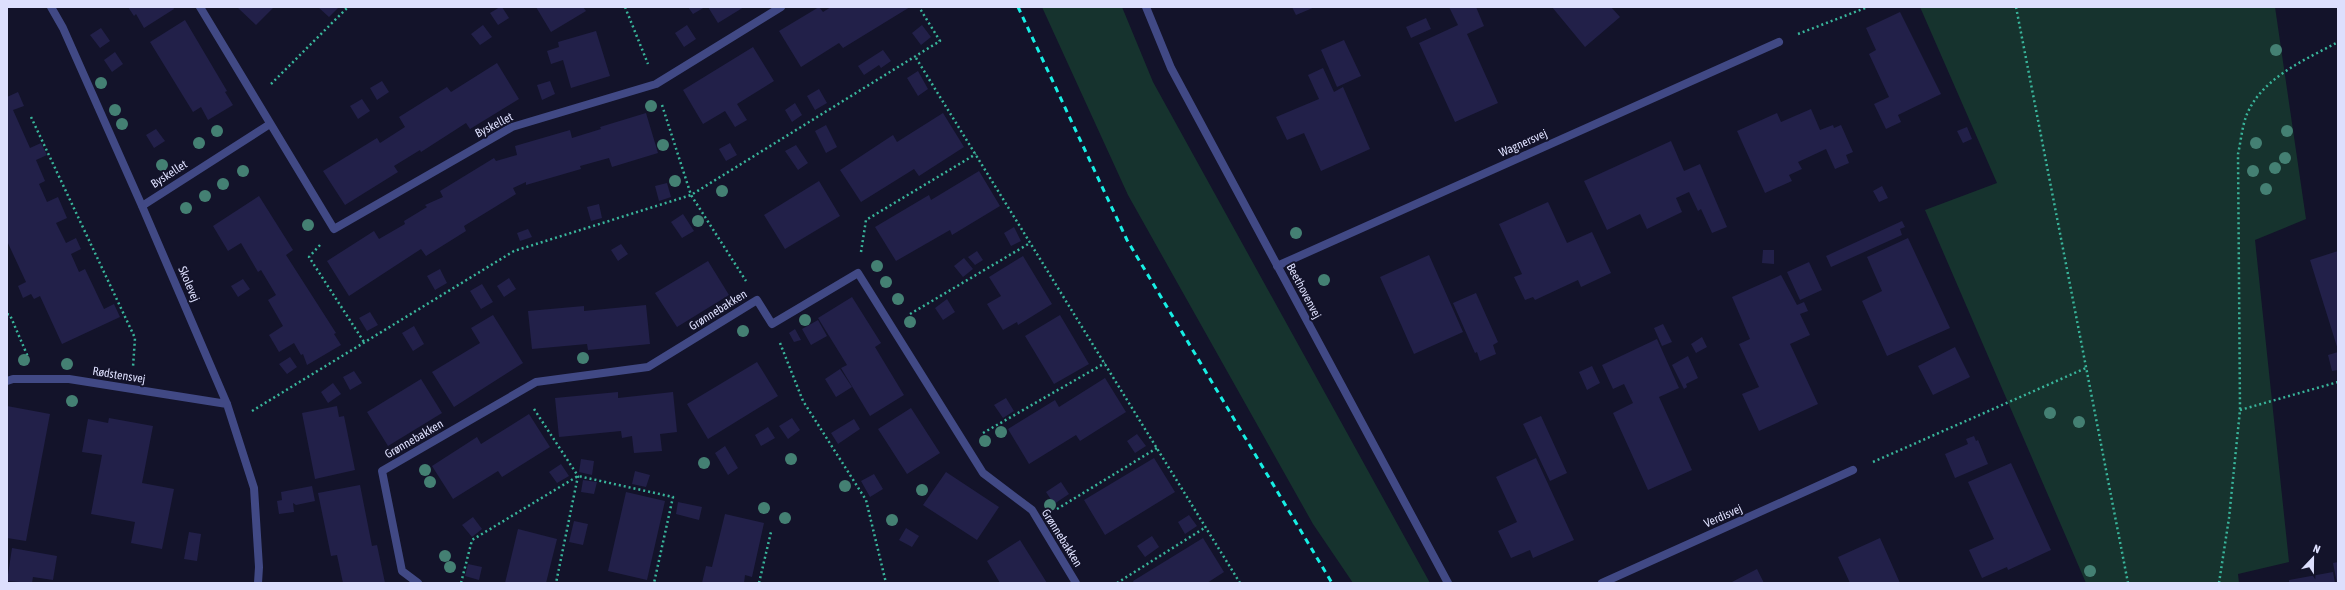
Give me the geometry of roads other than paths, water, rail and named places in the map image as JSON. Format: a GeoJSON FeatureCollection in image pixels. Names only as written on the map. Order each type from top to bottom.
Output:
{"type":"FeatureCollection","features":[{"type":"Feature","properties":{"kind":"street","name":"Skolevej"},"geometry":{"type":"LineString","coordinates":[[51,7],[63,28],[142,206],[227,404],[254,488],[259,567],[258,583]]}},
{"type":"Feature","properties":{"kind":"street"},"geometry":{"type":"LineString","coordinates":[[200,7],[270,124]]}},
{"type":"Feature","properties":{"kind":"street","name":"Byskellet"},"geometry":{"type":"LineString","coordinates":[[142,206],[270,124],[334,228],[512,127],[656,84],[781,7]]}},
{"type":"Feature","properties":{"kind":"street","name":"Beethovenvej"},"geometry":{"type":"LineString","coordinates":[[1146,7],[1171,68],[1448,583]]}},
{"type":"Feature","properties":{"kind":"street","name":"Wagnersvej"},"geometry":{"type":"LineString","coordinates":[[1277,266],[1778,42]]}},
{"type":"Feature","properties":{"kind":"street","name":"Grønnebakken"},"geometry":{"type":"LineString","coordinates":[[418,583],[402,571],[382,471],[536,382],[648,367],[757,300],[772,324],[858,273],[983,473],[1032,510],[1076,583]]}},
{"type":"Feature","properties":{"kind":"street","name":"Rødstensvej"},"geometry":{"type":"LineString","coordinates":[[7,381],[69,379],[227,404]]}},
{"type":"Feature","properties":{"kind":"street","name":"Verdisvej"},"geometry":{"type":"LineString","coordinates":[[1602,583],[1853,470]]}},
{"type":"Feature","properties":{"kind":"railway"},"geometry":{"type":"LineString","coordinates":[[1018,7],[1127,240],[1332,583]]}}]}
